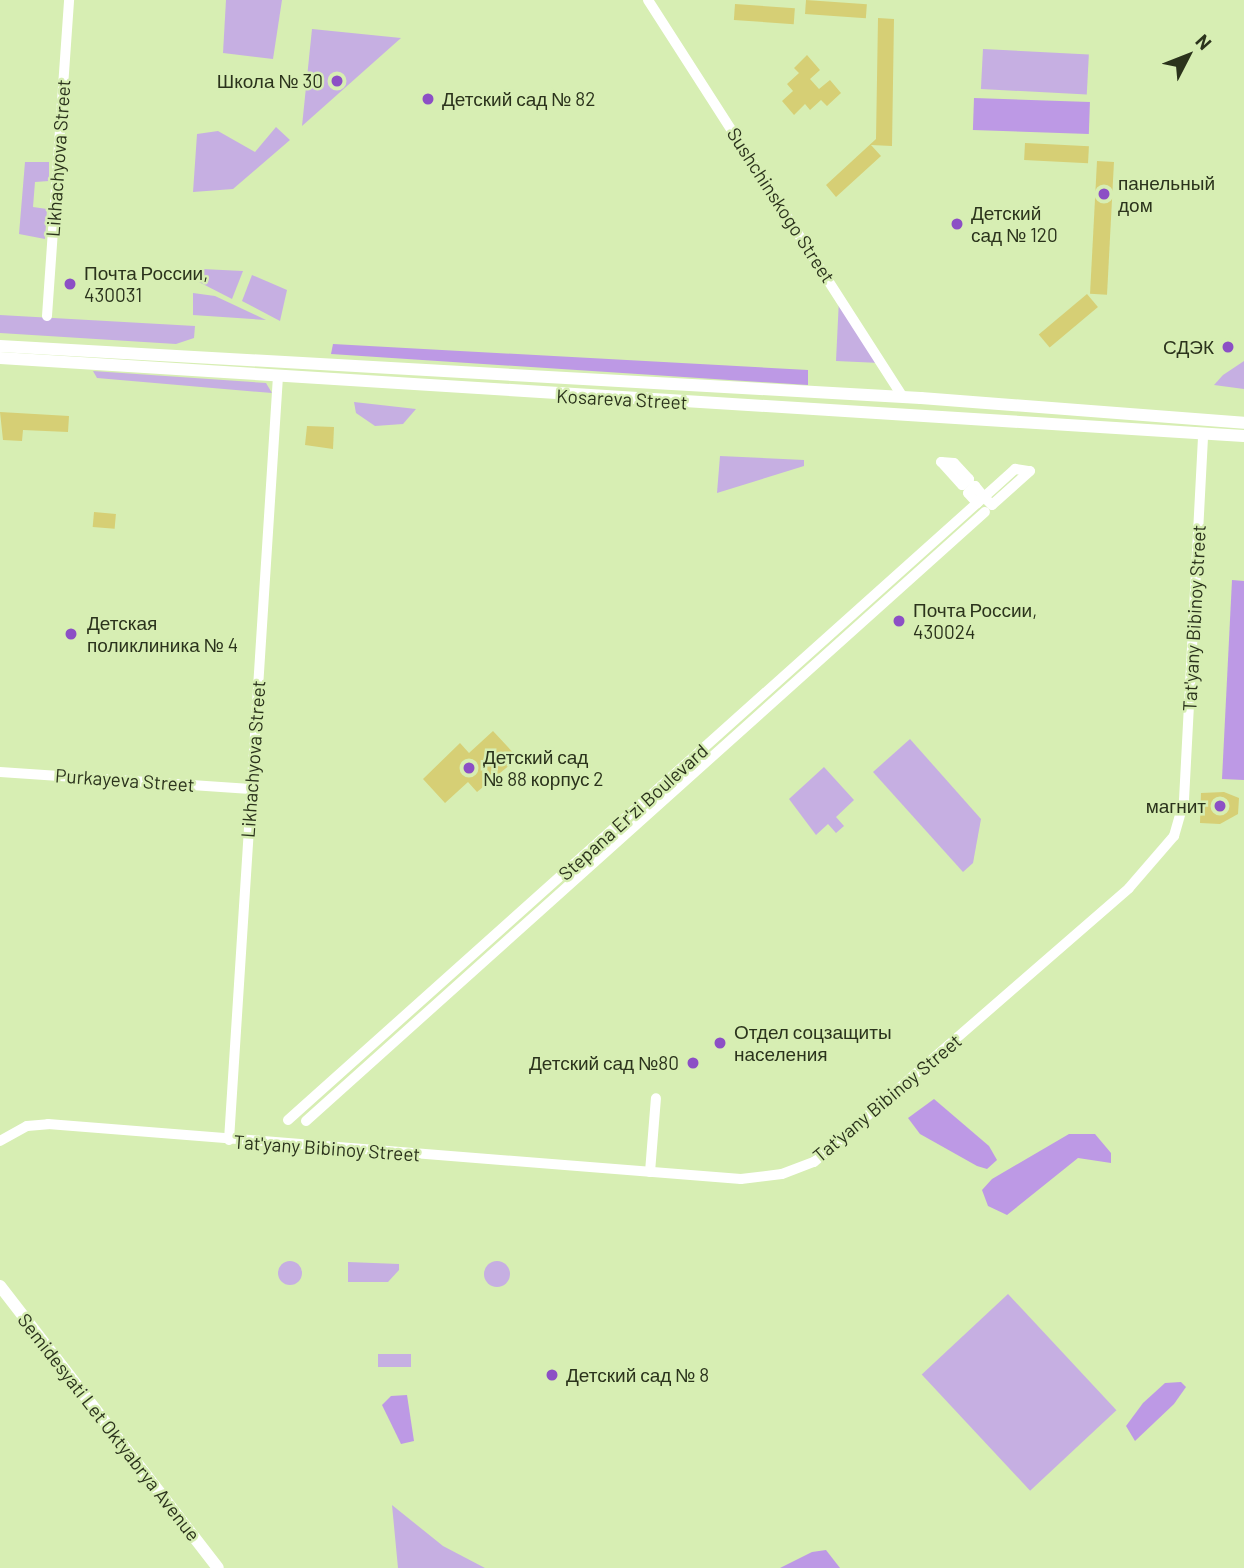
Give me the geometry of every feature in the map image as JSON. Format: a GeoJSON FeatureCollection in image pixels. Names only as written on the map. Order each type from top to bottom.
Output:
{"type":"FeatureCollection","features":[{"type":"Feature","properties":{"kind":"main road","name":"Kosareva Street"},"geometry":{"type":"LineString","coordinates":[[0,346],[904,397],[1203,426],[1244,436]]}},
{"type":"Feature","properties":{"kind":"main road","name":"Kosareva Street"},"geometry":{"type":"LineString","coordinates":[[0,358],[903,415],[1203,426],[1244,423]]}},
{"type":"Feature","properties":{"kind":"main road"},"geometry":{"type":"LineString","coordinates":[[278,377],[279,362]]}},
{"type":"Feature","properties":{"kind":"main road"},"geometry":{"type":"LineString","coordinates":[[903,415],[904,397]]}},
{"type":"Feature","properties":{"kind":"main road","name":"Semidesyati Let Oktyabrya Avenue"},"geometry":{"type":"LineString","coordinates":[[0,1286],[218,1568]]}},
{"type":"Feature","properties":{"kind":"street","name":"Likhachyova Street"},"geometry":{"type":"LineString","coordinates":[[47,316],[69,0]]}},
{"type":"Feature","properties":{"kind":"street","name":"Sushchinskogo Street"},"geometry":{"type":"LineString","coordinates":[[648,0],[904,397]]}},
{"type":"Feature","properties":{"kind":"street","name":"Likhachyova Street"},"geometry":{"type":"LineString","coordinates":[[229,1140],[278,377]]}},
{"type":"Feature","properties":{"kind":"street","name":"Tat'yany Bibinoy Street"},"geometry":{"type":"LineString","coordinates":[[0,1141],[27,1126],[48,1124],[650,1172],[765,1177],[814,1162],[1164,852],[1184,800],[1203,426]]}},
{"type":"Feature","properties":{"kind":"street","name":"Stepana Er'zi Boulevard"},"geometry":{"type":"LineString","coordinates":[[288,1120],[982,504],[306,1121]]}},
{"type":"Feature","properties":{"kind":"street","name":"Purkayeva Street"},"geometry":{"type":"LineString","coordinates":[[0,772],[250,789]]}},
{"type":"Feature","properties":{"kind":"street"},"geometry":{"type":"LineString","coordinates":[[650,1172],[656,1098]]}},
{"type":"Feature","properties":{"kind":"shaded area"},"geometry":{"type":"Polygon","coordinates":[[[226,0],[282,0],[273,59],[223,53],[226,0]]]}},
{"type":"Feature","properties":{"kind":"shaded area"},"geometry":{"type":"Polygon","coordinates":[[[312,29],[401,38],[302,126],[312,29]]]}},
{"type":"Feature","properties":{"kind":"shaded area"},"geometry":{"type":"Polygon","coordinates":[[[983,49],[1089,55],[1087,94],[981,89],[983,49]]]}},
{"type":"Feature","properties":{"kind":"shaded area"},"geometry":{"type":"Polygon","coordinates":[[[974,98],[1090,102],[1089,134],[973,130],[974,98]]]}},
{"type":"Feature","properties":{"kind":"shaded area"},"geometry":{"type":"Polygon","coordinates":[[[276,127],[290,140],[233,189],[193,192],[197,134],[218,131],[255,152],[276,127]]]}},
{"type":"Feature","properties":{"kind":"shaded area"},"geometry":{"type":"Polygon","coordinates":[[[25,162],[49,162],[49,181],[35,182],[33,207],[47,209],[45,239],[19,234],[25,162]]]}},
{"type":"Feature","properties":{"kind":"shaded area"},"geometry":{"type":"Polygon","coordinates":[[[202,269],[243,271],[232,299],[195,280],[202,269]]]}},
{"type":"Feature","properties":{"kind":"shaded area"},"geometry":{"type":"Polygon","coordinates":[[[252,275],[287,290],[280,321],[242,301],[252,275]]]}},
{"type":"Feature","properties":{"kind":"shaded area"},"geometry":{"type":"Polygon","coordinates":[[[193,293],[215,296],[266,320],[193,315],[193,293]]]}},
{"type":"Feature","properties":{"kind":"shaded area"},"geometry":{"type":"Polygon","coordinates":[[[839,299],[880,363],[836,361],[839,299]]]}},
{"type":"Feature","properties":{"kind":"shaded area"},"geometry":{"type":"Polygon","coordinates":[[[0,315],[195,326],[194,338],[176,344],[0,333],[0,315]]]}},
{"type":"Feature","properties":{"kind":"shaded area"},"geometry":{"type":"Polygon","coordinates":[[[333,344],[808,370],[808,385],[331,354],[333,344]]]}},
{"type":"Feature","properties":{"kind":"shaded area"},"geometry":{"type":"Polygon","coordinates":[[[1244,361],[1244,389],[1214,385],[1223,375],[1244,361]]]}},
{"type":"Feature","properties":{"kind":"shaded area"},"geometry":{"type":"Polygon","coordinates":[[[93,371],[266,383],[272,393],[97,378],[93,371]]]}},
{"type":"Feature","properties":{"kind":"shaded area"},"geometry":{"type":"Polygon","coordinates":[[[354,402],[416,409],[403,424],[375,426],[356,413],[354,402]]]}},
{"type":"Feature","properties":{"kind":"shaded area"},"geometry":{"type":"Polygon","coordinates":[[[720,456],[804,460],[804,466],[717,493],[720,456]]]}},
{"type":"Feature","properties":{"kind":"shaded area"},"geometry":{"type":"Polygon","coordinates":[[[1232,580],[1244,581],[1244,780],[1222,779],[1232,580]]]}},
{"type":"Feature","properties":{"kind":"shaded area"},"geometry":{"type":"Polygon","coordinates":[[[910,739],[981,819],[973,863],[963,872],[873,772],[910,739]]]}},
{"type":"Feature","properties":{"kind":"shaded area"},"geometry":{"type":"Polygon","coordinates":[[[824,767],[854,800],[836,817],[844,826],[836,833],[828,824],[816,835],[789,799],[824,767]]]}},
{"type":"Feature","properties":{"kind":"shaded area"},"geometry":{"type":"Polygon","coordinates":[[[934,1099],[989,1146],[997,1160],[987,1169],[920,1134],[908,1118],[934,1099]]]}},
{"type":"Feature","properties":{"kind":"shaded area"},"geometry":{"type":"Polygon","coordinates":[[[1069,1134],[1095,1134],[1111,1153],[1111,1163],[1078,1158],[1007,1215],[988,1206],[982,1190],[992,1179],[1069,1134]]]}},
{"type":"Feature","properties":{"kind":"shaded area"},"geometry":{"type":"Polygon","coordinates":[[[290,1261],[299,1264],[302,1273],[299,1282],[290,1285],[281,1282],[278,1273],[281,1264],[290,1261]]]}},
{"type":"Feature","properties":{"kind":"shaded area"},"geometry":{"type":"Polygon","coordinates":[[[497,1261],[506,1265],[510,1274],[506,1283],[497,1287],[488,1283],[484,1274],[488,1265],[497,1261]]]}},
{"type":"Feature","properties":{"kind":"shaded area"},"geometry":{"type":"Polygon","coordinates":[[[348,1262],[399,1264],[399,1270],[388,1282],[348,1282],[348,1262]]]}},
{"type":"Feature","properties":{"kind":"shaded area"},"geometry":{"type":"Polygon","coordinates":[[[1008,1294],[1116,1410],[1030,1491],[922,1374],[1008,1294]]]}},
{"type":"Feature","properties":{"kind":"shaded area"},"geometry":{"type":"Polygon","coordinates":[[[378,1354],[411,1354],[411,1367],[378,1367],[378,1354]]]}},
{"type":"Feature","properties":{"kind":"shaded area"},"geometry":{"type":"Polygon","coordinates":[[[1181,1382],[1186,1387],[1174,1404],[1135,1441],[1126,1426],[1143,1403],[1165,1383],[1181,1382]]]}},
{"type":"Feature","properties":{"kind":"shaded area"},"geometry":{"type":"Polygon","coordinates":[[[407,1395],[414,1441],[401,1444],[382,1405],[391,1396],[407,1395]]]}},
{"type":"Feature","properties":{"kind":"shaded area"},"geometry":{"type":"Polygon","coordinates":[[[392,1505],[443,1546],[485,1568],[398,1568],[392,1505]]]}},
{"type":"Feature","properties":{"kind":"shaded area"},"geometry":{"type":"Polygon","coordinates":[[[826,1550],[840,1568],[780,1568],[812,1552],[826,1550]]]}},
{"type":"Feature","properties":{"kind":"building"},"geometry":{"type":"Polygon","coordinates":[[[806,0],[867,4],[866,18],[805,14],[806,0]]]}},
{"type":"Feature","properties":{"kind":"building"},"geometry":{"type":"Polygon","coordinates":[[[735,4],[795,8],[794,24],[734,20],[735,4]]]}},
{"type":"Feature","properties":{"kind":"building"},"geometry":{"type":"Polygon","coordinates":[[[878,18],[894,19],[892,146],[871,145],[881,156],[836,197],[826,185],[876,139],[878,18]]]}},
{"type":"Feature","properties":{"kind":"building"},"geometry":{"type":"Polygon","coordinates":[[[807,55],[820,70],[810,79],[819,89],[830,80],[841,93],[827,106],[821,100],[810,110],[805,104],[794,115],[782,101],[793,91],[787,84],[799,73],[794,68],[807,55]]]}},
{"type":"Feature","properties":{"kind":"building","name":"панельный дом"},"geometry":{"type":"Polygon","coordinates":[[[1025,143],[1089,146],[1088,163],[1024,160],[1025,143]]]}},
{"type":"Feature","properties":{"kind":"building"},"geometry":{"type":"Polygon","coordinates":[[[1097,161],[1114,162],[1107,295],[1090,294],[1097,161]]]}},
{"type":"Feature","properties":{"kind":"building"},"geometry":{"type":"Polygon","coordinates":[[[1087,294],[1098,307],[1050,348],[1039,334],[1087,294]]]}},
{"type":"Feature","properties":{"kind":"building"},"geometry":{"type":"Polygon","coordinates":[[[0,412],[69,416],[68,432],[23,430],[22,441],[3,440],[0,412]]]}},
{"type":"Feature","properties":{"kind":"building"},"geometry":{"type":"Polygon","coordinates":[[[307,426],[334,427],[333,449],[305,445],[307,426]]]}},
{"type":"Feature","properties":{"kind":"building"},"geometry":{"type":"Polygon","coordinates":[[[94,512],[116,514],[115,529],[93,527],[94,512]]]}},
{"type":"Feature","properties":{"kind":"building","name":"Детский сад № 88 корпус 2"},"geometry":{"type":"Polygon","coordinates":[[[493,731],[518,758],[477,792],[468,782],[445,803],[423,779],[460,743],[469,753],[493,731]]]}},
{"type":"Feature","properties":{"kind":"building","name":"магнит"},"geometry":{"type":"Polygon","coordinates":[[[1224,792],[1239,798],[1238,814],[1220,824],[1200,823],[1201,793],[1224,792]]]}},
{"type":"Feature","properties":{"kind":"place","name":"Школа № 30"},"geometry":{"type":"Point","coordinates":[337,81]}},
{"type":"Feature","properties":{"kind":"place","name":"Детский сад № 82"},"geometry":{"type":"Point","coordinates":[428,99]}},
{"type":"Feature","properties":{"kind":"place","name":"панельный дом"},"geometry":{"type":"Point","coordinates":[1104,194]}},
{"type":"Feature","properties":{"kind":"place","name":"Детский сад № 120"},"geometry":{"type":"Point","coordinates":[957,224]}},
{"type":"Feature","properties":{"kind":"place","name":"Почта России, 430031"},"geometry":{"type":"Point","coordinates":[70,284]}},
{"type":"Feature","properties":{"kind":"place","name":"СДЭК"},"geometry":{"type":"Point","coordinates":[1228,347]}},
{"type":"Feature","properties":{"kind":"place","name":"Почта России, 430024"},"geometry":{"type":"Point","coordinates":[899,621]}},
{"type":"Feature","properties":{"kind":"place","name":"Детская поликлиника № 4"},"geometry":{"type":"Point","coordinates":[71,634]}},
{"type":"Feature","properties":{"kind":"place","name":"Детский сад № 88 корпус 2"},"geometry":{"type":"Point","coordinates":[469,768]}},
{"type":"Feature","properties":{"kind":"place","name":"магнит"},"geometry":{"type":"Point","coordinates":[1220,806]}},
{"type":"Feature","properties":{"kind":"place","name":"Отдел соцзащиты населения"},"geometry":{"type":"Point","coordinates":[720,1043]}},
{"type":"Feature","properties":{"kind":"place","name":"Детский сад №80"},"geometry":{"type":"Point","coordinates":[693,1063]}},
{"type":"Feature","properties":{"kind":"place","name":"Детский сад № 8"},"geometry":{"type":"Point","coordinates":[552,1375]}}]}
